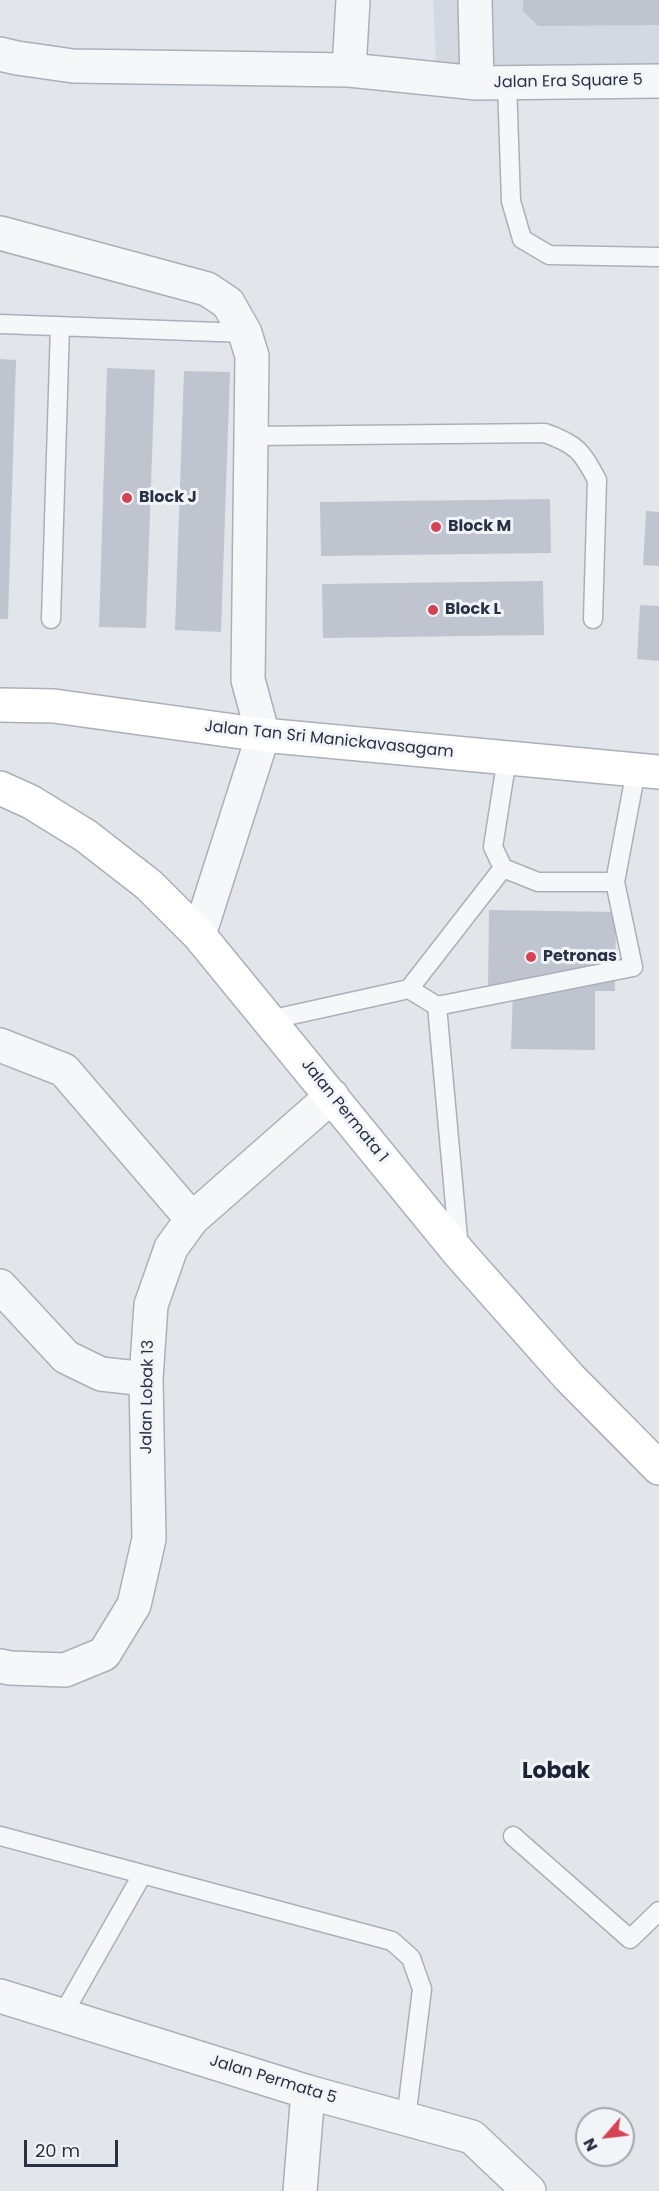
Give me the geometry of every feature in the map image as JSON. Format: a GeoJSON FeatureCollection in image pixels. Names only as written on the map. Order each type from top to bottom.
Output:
{"type":"FeatureCollection","features":[{"type":"Feature","properties":{"kind":"main road","name":"Jalan Tan Sri Manickavasagam"},"geometry":{"type":"LineString","coordinates":[[0,705],[54,706],[263,735],[647,771]]}},
{"type":"Feature","properties":{"kind":"main road","name":"Jalan Permata 1"},"geometry":{"type":"LineString","coordinates":[[0,788],[31,802],[86,836],[149,885],[200,935],[460,1254],[569,1377],[659,1468]]}},
{"type":"Feature","properties":{"kind":"street"},"geometry":{"type":"LineString","coordinates":[[349,70],[353,0]]}},
{"type":"Feature","properties":{"kind":"street"},"geometry":{"type":"LineString","coordinates":[[475,0],[492,83]]}},
{"type":"Feature","properties":{"kind":"street","name":"Jalan Era Square 5"},"geometry":{"type":"LineString","coordinates":[[6,52],[73,66],[349,70],[492,83],[659,81]]}},
{"type":"Feature","properties":{"kind":"street"},"geometry":{"type":"LineString","coordinates":[[0,233],[207,290],[228,303],[245,333],[252,357],[248,680],[263,735],[200,935]]}},
{"type":"Feature","properties":{"kind":"street"},"geometry":{"type":"LineString","coordinates":[[0,1045],[64,1070],[192,1219]]}},
{"type":"Feature","properties":{"kind":"street","name":"Jalan Lobak 13"},"geometry":{"type":"LineString","coordinates":[[0,1666],[65,1670],[104,1654],[134,1605],[149,1539],[146,1379],[151,1305],[171,1248],[192,1219],[332,1096]]}},
{"type":"Feature","properties":{"kind":"street"},"geometry":{"type":"LineString","coordinates":[[0,1286],[66,1357],[101,1374],[146,1379]]}},
{"type":"Feature","properties":{"kind":"street","name":"Jalan Permata 5"},"geometry":{"type":"LineString","coordinates":[[0,1996],[308,2092],[472,2137],[529,2191]]}},
{"type":"Feature","properties":{"kind":"street"},"geometry":{"type":"LineString","coordinates":[[300,2191],[308,2092]]}},
{"type":"Feature","properties":{"kind":"lane"},"geometry":{"type":"LineString","coordinates":[[492,83],[511,201],[522,240],[549,255],[659,258]]}},
{"type":"Feature","properties":{"kind":"lane"},"geometry":{"type":"LineString","coordinates":[[0,324],[245,333]]}},
{"type":"Feature","properties":{"kind":"lane"},"geometry":{"type":"LineString","coordinates":[[51,619],[60,326]]}},
{"type":"Feature","properties":{"kind":"lane"},"geometry":{"type":"LineString","coordinates":[[251,436],[545,433],[570,442],[587,460],[597,480],[593,619]]}},
{"type":"Feature","properties":{"kind":"lane"},"geometry":{"type":"LineString","coordinates":[[507,758],[493,847],[503,868],[538,882],[615,882]]}},
{"type":"Feature","properties":{"kind":"lane"},"geometry":{"type":"LineString","coordinates":[[409,989],[437,1006],[633,967],[615,882],[647,771]]}},
{"type":"Feature","properties":{"kind":"lane"},"geometry":{"type":"LineString","coordinates":[[269,1020],[409,989],[503,868]]}},
{"type":"Feature","properties":{"kind":"lane"},"geometry":{"type":"LineString","coordinates":[[437,1006],[460,1254]]}},
{"type":"Feature","properties":{"kind":"lane"},"geometry":{"type":"LineString","coordinates":[[0,1836],[392,1941],[411,1958],[422,1989],[406,2119]]}},
{"type":"Feature","properties":{"kind":"lane"},"geometry":{"type":"LineString","coordinates":[[513,1836],[630,1940],[659,1911]]}},
{"type":"Feature","properties":{"kind":"lane"},"geometry":{"type":"LineString","coordinates":[[63,2014],[142,1875]]}},
{"type":"Feature","properties":{"kind":"shaded area"},"geometry":{"type":"Polygon","coordinates":[[[433,0],[659,0],[659,81],[437,80],[433,0]]]}},
{"type":"Feature","properties":{"kind":"building"},"geometry":{"type":"Polygon","coordinates":[[[523,0],[659,0],[659,25],[538,26],[523,11],[523,0]]]}},
{"type":"Feature","properties":{"kind":"building"},"geometry":{"type":"Polygon","coordinates":[[[0,359],[16,360],[8,619],[0,619],[0,359]]]}},
{"type":"Feature","properties":{"kind":"building","name":"Block J"},"geometry":{"type":"Polygon","coordinates":[[[107,368],[155,370],[146,628],[99,627],[107,368]]]}},
{"type":"Feature","properties":{"kind":"building"},"geometry":{"type":"Polygon","coordinates":[[[184,371],[230,372],[221,632],[175,630],[184,371]]]}},
{"type":"Feature","properties":{"kind":"building","name":"Block M"},"geometry":{"type":"Polygon","coordinates":[[[550,499],[551,553],[321,556],[320,502],[550,499]]]}},
{"type":"Feature","properties":{"kind":"building"},"geometry":{"type":"Polygon","coordinates":[[[646,511],[659,512],[659,566],[643,565],[646,511]]]}},
{"type":"Feature","properties":{"kind":"building","name":"Block L"},"geometry":{"type":"Polygon","coordinates":[[[543,581],[544,635],[323,638],[322,584],[543,581]]]}},
{"type":"Feature","properties":{"kind":"building"},"geometry":{"type":"Polygon","coordinates":[[[640,605],[659,606],[659,661],[637,659],[640,605]]]}},
{"type":"Feature","properties":{"kind":"building"},"geometry":{"type":"Polygon","coordinates":[[[489,910],[616,912],[615,991],[595,991],[595,1050],[511,1049],[513,990],[488,989],[489,910]]]}},
{"type":"Feature","properties":{"kind":"place","name":"Block J"},"geometry":{"type":"Point","coordinates":[127,498]}},
{"type":"Feature","properties":{"kind":"place","name":"Block M"},"geometry":{"type":"Point","coordinates":[436,527]}},
{"type":"Feature","properties":{"kind":"place","name":"Block L"},"geometry":{"type":"Point","coordinates":[433,610]}},
{"type":"Feature","properties":{"kind":"place","name":"Petronas"},"geometry":{"type":"Point","coordinates":[531,957]}},
{"type":"Feature","properties":{"kind":"district","name":"Lobak"},"geometry":{"type":"Point","coordinates":[556,1772]}}]}
